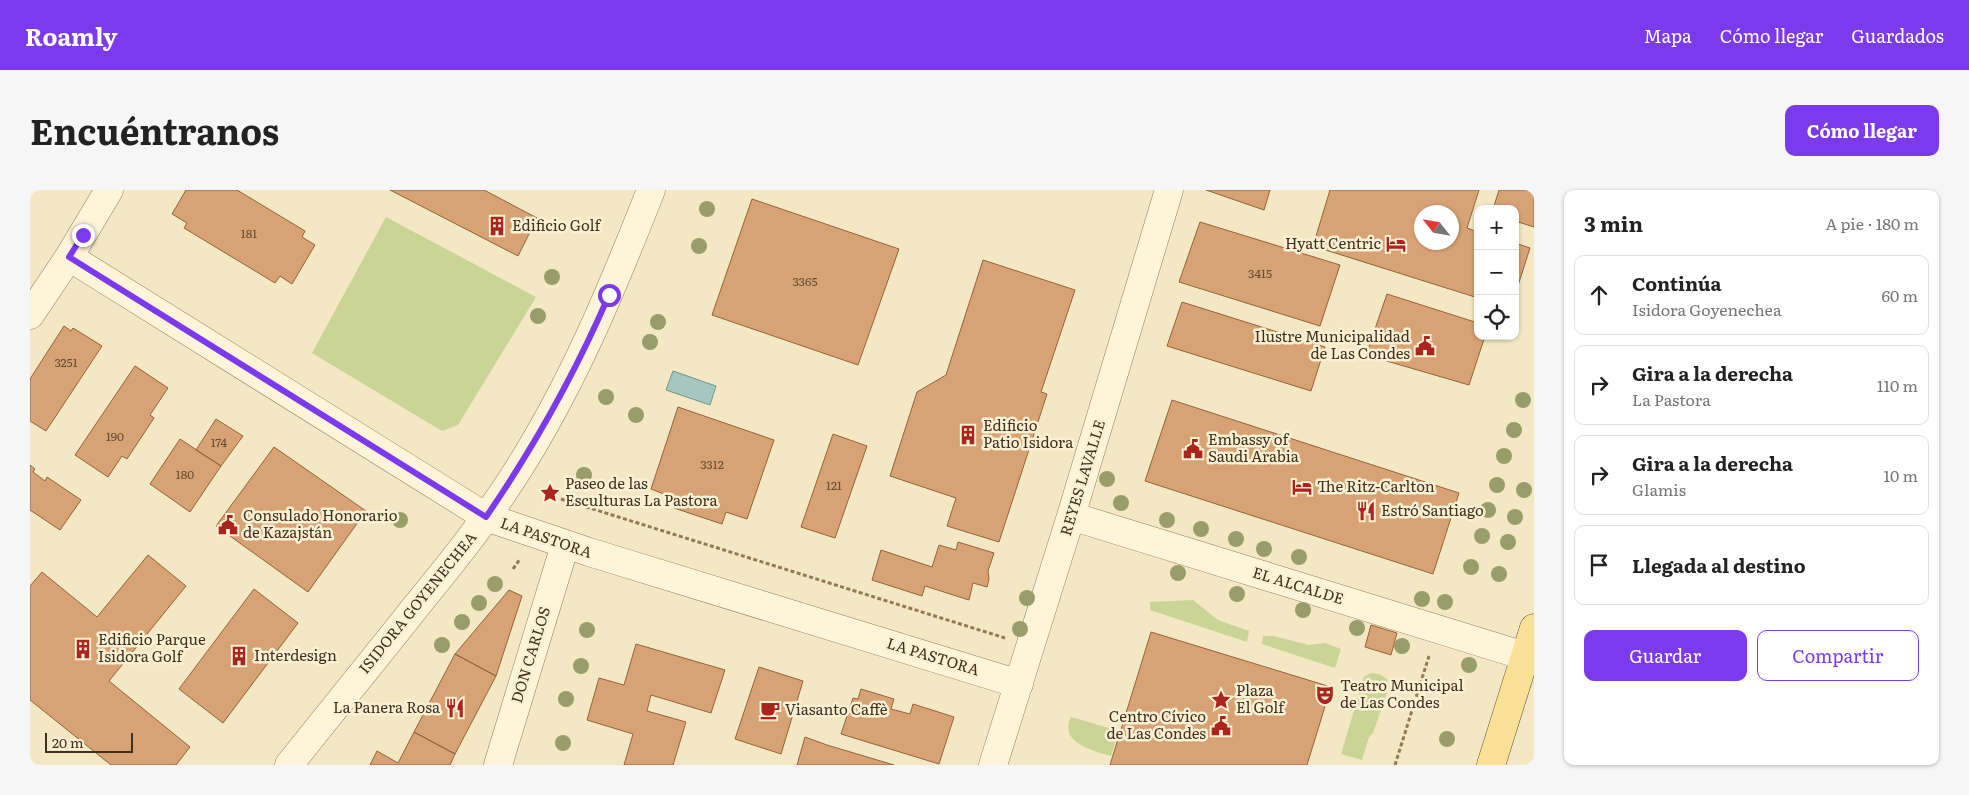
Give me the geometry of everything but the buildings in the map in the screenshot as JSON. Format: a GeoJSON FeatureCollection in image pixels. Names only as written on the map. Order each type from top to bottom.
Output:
{"type":"FeatureCollection","features":[{"type":"Feature","properties":{"kind":"main road"},"geometry":{"type":"LineString","coordinates":[[1491,765],[1534,628]]}},
{"type":"Feature","properties":{"kind":"street"},"geometry":{"type":"LineString","coordinates":[[30,315],[69,257],[109,190]]}},
{"type":"Feature","properties":{"kind":"street","name":"ISIDORA GOYENECHEA"},"geometry":{"type":"LineString","coordinates":[[289,765],[486,517],[514,476],[566,388],[609,295],[651,190]]}},
{"type":"Feature","properties":{"kind":"street","name":"REYES LAVALLE"},"geometry":{"type":"LineString","coordinates":[[993,765],[1071,516],[1169,190]]}},
{"type":"Feature","properties":{"kind":"street","name":"LA PASTORA"},"geometry":{"type":"LineString","coordinates":[[69,257],[486,517],[565,545],[1019,684]]}},
{"type":"Feature","properties":{"kind":"street","name":"EL ALCALDE"},"geometry":{"type":"LineString","coordinates":[[1071,516],[1525,656]]}},
{"type":"Feature","properties":{"kind":"street","name":"DON CARLOS"},"geometry":{"type":"LineString","coordinates":[[498,765],[565,545]]}},
{"type":"Feature","properties":{"kind":"path"},"geometry":{"type":"LineString","coordinates":[[561,499],[1031,646]]}},
{"type":"Feature","properties":{"kind":"path"},"geometry":{"type":"LineString","coordinates":[[1395,765],[1437,629]]}},
{"type":"Feature","properties":{"kind":"green space"},"geometry":{"type":"Polygon","coordinates":[[[386,217],[536,297],[458,425],[442,431],[312,353],[386,217]]]}},
{"type":"Feature","properties":{"kind":"green space"},"geometry":{"type":"Polygon","coordinates":[[[1193,600],[1218,620],[1249,631],[1247,642],[1150,610],[1150,602],[1193,600]]]}},
{"type":"Feature","properties":{"kind":"green space"},"geometry":{"type":"Polygon","coordinates":[[[1263,636],[1273,636],[1309,645],[1325,643],[1341,649],[1335,668],[1262,644],[1263,636]]]}},
{"type":"Feature","properties":{"kind":"green space"},"geometry":{"type":"Polygon","coordinates":[[[1371,673],[1379,674],[1387,679],[1389,687],[1362,760],[1341,754],[1364,677],[1371,673]]]}},
{"type":"Feature","properties":{"kind":"green space"},"geometry":{"type":"Polygon","coordinates":[[[1071,717],[1119,731],[1111,756],[1087,748],[1073,739],[1069,733],[1068,726],[1071,717]]]}},
{"type":"Feature","properties":{"kind":"water"},"geometry":{"type":"Polygon","coordinates":[[[673,371],[716,386],[710,405],[666,390],[673,371]]]}},
{"type":"Feature","properties":{"kind":"place","name":"Edificio Golf"},"geometry":{"type":"Point","coordinates":[497,226]}},
{"type":"Feature","properties":{"kind":"place","name":"Hyatt Centric"},"geometry":{"type":"Point","coordinates":[1396,244]}},
{"type":"Feature","properties":{"kind":"place","name":"Ilustre Municipalidad de Las Condes"},"geometry":{"type":"Point","coordinates":[1425,346]}},
{"type":"Feature","properties":{"kind":"place","name":"Edificio Patio Isidora"},"geometry":{"type":"Point","coordinates":[968,435]}},
{"type":"Feature","properties":{"kind":"place","name":"Embassy of Saudi Arabia"},"geometry":{"type":"Point","coordinates":[1193,449]}},
{"type":"Feature","properties":{"kind":"place","name":"The Ritz-Carlton"},"geometry":{"type":"Point","coordinates":[1302,487]}},
{"type":"Feature","properties":{"kind":"place","name":"Paseo de las Esculturas La Pastora"},"geometry":{"type":"Point","coordinates":[550,493]}},
{"type":"Feature","properties":{"kind":"place","name":"Estró Santiago"},"geometry":{"type":"Point","coordinates":[1366,511]}},
{"type":"Feature","properties":{"kind":"place","name":"Consulado Honorario de Kazajstán"},"geometry":{"type":"Point","coordinates":[228,525]}},
{"type":"Feature","properties":{"kind":"place","name":"Edificio Parque Isidora Golf"},"geometry":{"type":"Point","coordinates":[83,649]}},
{"type":"Feature","properties":{"kind":"place","name":"Interdesign"},"geometry":{"type":"Point","coordinates":[239,656]}},
{"type":"Feature","properties":{"kind":"place","name":"Teatro Municipal de Las Condes"},"geometry":{"type":"Point","coordinates":[1325,695]}},
{"type":"Feature","properties":{"kind":"place","name":"Plaza El Golf"},"geometry":{"type":"Point","coordinates":[1221,700]}},
{"type":"Feature","properties":{"kind":"place","name":"La Panera Rosa"},"geometry":{"type":"Point","coordinates":[455,708]}},
{"type":"Feature","properties":{"kind":"place","name":"Viasanto Caffè"},"geometry":{"type":"Point","coordinates":[770,710]}},
{"type":"Feature","properties":{"kind":"place","name":"Centro Cívico de Las Condes"},"geometry":{"type":"Point","coordinates":[1221,726]}},
{"type":"Feature","properties":{"kind":"route"},"geometry":{"type":"LineString","coordinates":[[83,235],[69,257],[486,517],[514,476],[566,388],[609,295]]}}]}
